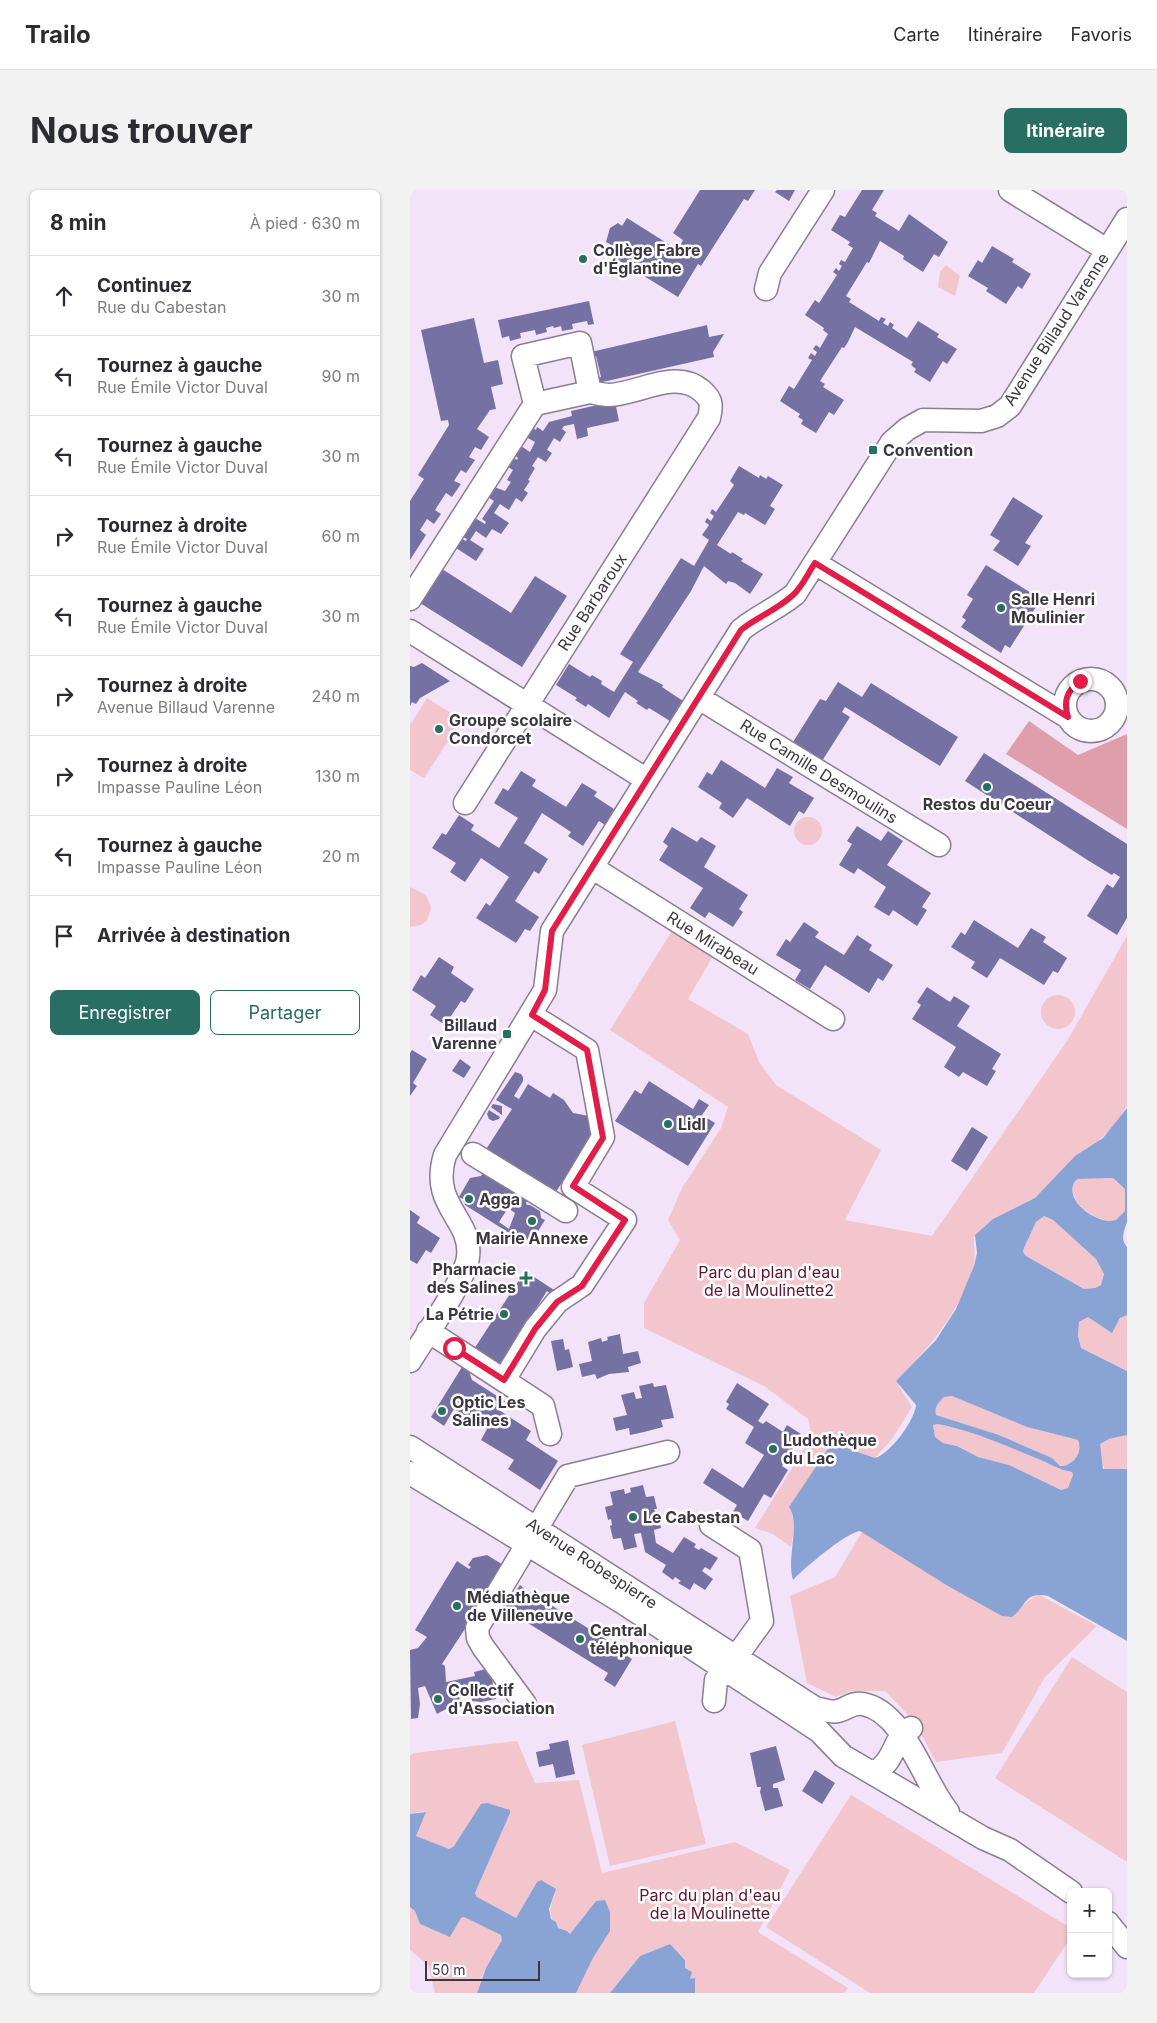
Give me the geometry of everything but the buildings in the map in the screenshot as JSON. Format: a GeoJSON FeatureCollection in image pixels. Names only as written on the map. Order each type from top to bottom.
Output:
{"type":"FeatureCollection","features":[{"type":"Feature","properties":{"kind":"street"},"geometry":{"type":"LineString","coordinates":[[766,289],[770,273],[823,190]]}},
{"type":"Feature","properties":{"kind":"street"},"geometry":{"type":"LineString","coordinates":[[1010,190],[1107,250]]}},
{"type":"Feature","properties":{"kind":"street","name":"Avenue Billaud Varenne"},"geometry":{"type":"LineString","coordinates":[[410,1361],[461,1278],[469,1256],[467,1240],[445,1200],[441,1168],[445,1155],[532,1015],[545,990],[552,931],[741,630],[753,620],[779,606],[795,594],[892,442],[907,429],[923,420],[981,421],[997,416],[1010,406],[1127,219]]}},
{"type":"Feature","properties":{"kind":"street"},"geometry":{"type":"LineString","coordinates":[[410,598],[535,404],[590,392],[580,343],[523,356],[535,404]]}},
{"type":"Feature","properties":{"kind":"street","name":"Rue Barbaroux"},"geometry":{"type":"LineString","coordinates":[[465,803],[709,418],[712,407],[710,399],[696,386],[677,381],[609,395],[590,392]]}},
{"type":"Feature","properties":{"kind":"street"},"geometry":{"type":"LineString","coordinates":[[815,563],[1068,717]]}},
{"type":"Feature","properties":{"kind":"street"},"geometry":{"type":"LineString","coordinates":[[410,632],[647,780]]}},
{"type":"Feature","properties":{"kind":"street","name":"Rue Camille Desmoulins"},"geometry":{"type":"LineString","coordinates":[[699,698],[939,845]]}},
{"type":"Feature","properties":{"kind":"street","name":"Rue Mirabeau"},"geometry":{"type":"LineString","coordinates":[[592,868],[833,1019]]}},
{"type":"Feature","properties":{"kind":"street"},"geometry":{"type":"LineString","coordinates":[[504,1380],[535,1329],[557,1302],[582,1286],[625,1220],[573,1186],[603,1138],[587,1050],[532,1015]]}},
{"type":"Feature","properties":{"kind":"street"},"geometry":{"type":"LineString","coordinates":[[473,1154],[566,1211]]}},
{"type":"Feature","properties":{"kind":"street"},"geometry":{"type":"LineString","coordinates":[[428,1331],[544,1406],[550,1434]]}},
{"type":"Feature","properties":{"kind":"street","name":"Avenue Robespierre"},"geometry":{"type":"LineString","coordinates":[[410,1447],[622,1602],[731,1664],[815,1708],[837,1712],[854,1704],[863,1704],[886,1716],[907,1731],[936,1799],[953,1819]]}},
{"type":"Feature","properties":{"kind":"street"},"geometry":{"type":"LineString","coordinates":[[525,1704],[483,1647],[478,1638],[477,1628],[568,1476],[668,1452]]}},
{"type":"Feature","properties":{"kind":"street","name":"Avenue Robespierre"},"geometry":{"type":"LineString","coordinates":[[410,1473],[532,1536]]}},
{"type":"Feature","properties":{"kind":"street"},"geometry":{"type":"LineString","coordinates":[[711,1525],[750,1550],[762,1621],[731,1664],[716,1680],[714,1701]]}},
{"type":"Feature","properties":{"kind":"street","name":"Avenue Robespierre"},"geometry":{"type":"LineString","coordinates":[[731,1664],[820,1732],[843,1756],[953,1819]]}},
{"type":"Feature","properties":{"kind":"street"},"geometry":{"type":"LineString","coordinates":[[874,1773],[883,1768],[893,1756],[907,1731]]}},
{"type":"Feature","properties":{"kind":"street"},"geometry":{"type":"LineString","coordinates":[[953,1819],[983,1838],[1010,1850],[1067,1889]]}},
{"type":"Feature","properties":{"kind":"street"},"geometry":{"type":"LineString","coordinates":[[1112,1928],[1127,1947]]}},
{"type":"Feature","properties":{"kind":"green space"},"geometry":{"type":"Polygon","coordinates":[[[946,265],[960,276],[955,296],[938,287],[940,272],[946,265]]]}},
{"type":"Feature","properties":{"kind":"green space"},"geometry":{"type":"Polygon","coordinates":[[[427,698],[462,720],[424,778],[410,770],[410,725],[427,698]]]}},
{"type":"Feature","properties":{"kind":"green space"},"geometry":{"type":"Polygon","coordinates":[[[808,817],[818,821],[822,831],[818,841],[808,845],[798,841],[794,831],[798,821],[808,817]]]}},
{"type":"Feature","properties":{"kind":"green space"},"geometry":{"type":"Polygon","coordinates":[[[410,887],[426,895],[431,908],[427,921],[421,925],[410,927],[410,887]]]}},
{"type":"Feature","properties":{"kind":"green space","name":"Parc du plan d'eau de la Moulinette2"},"geometry":{"type":"Polygon","coordinates":[[[672,931],[713,956],[688,999],[748,1034],[759,1062],[776,1085],[881,1150],[845,1220],[932,1236],[1067,1041],[1127,936],[1127,1106],[1115,1125],[1093,1146],[1075,1156],[1035,1198],[987,1224],[974,1237],[974,1264],[960,1300],[931,1343],[896,1381],[912,1407],[892,1439],[875,1458],[833,1443],[792,1511],[794,1529],[791,1547],[773,1534],[755,1528],[812,1436],[808,1419],[764,1386],[644,1328],[644,1303],[680,1240],[668,1220],[682,1188],[721,1128],[728,1107],[610,1030],[672,931]]]}},
{"type":"Feature","properties":{"kind":"green space"},"geometry":{"type":"Polygon","coordinates":[[[1058,995],[1065,996],[1070,1000],[1074,1005],[1074,1019],[1070,1024],[1065,1028],[1058,1029],[1051,1028],[1046,1024],[1042,1019],[1041,1012],[1042,1005],[1046,1000],[1051,996],[1058,995]]]}},
{"type":"Feature","properties":{"kind":"green space"},"geometry":{"type":"Polygon","coordinates":[[[1113,1178],[1125,1189],[1125,1211],[1117,1220],[1100,1219],[1092,1215],[1077,1202],[1073,1194],[1073,1186],[1077,1179],[1113,1178]]]}},
{"type":"Feature","properties":{"kind":"green space"},"geometry":{"type":"Polygon","coordinates":[[[1044,1216],[1053,1220],[1096,1259],[1104,1274],[1101,1285],[1095,1288],[1084,1289],[1026,1256],[1023,1252],[1024,1248],[1036,1222],[1044,1216]]]}},
{"type":"Feature","properties":{"kind":"green space"},"geometry":{"type":"Polygon","coordinates":[[[1123,1315],[1127,1315],[1127,1371],[1081,1348],[1078,1336],[1079,1322],[1088,1317],[1117,1323],[1123,1315]]]}},
{"type":"Feature","properties":{"kind":"green space"},"geometry":{"type":"Polygon","coordinates":[[[952,1396],[1027,1427],[1078,1440],[1078,1454],[1069,1464],[1060,1466],[1052,1458],[999,1435],[936,1415],[936,1407],[940,1401],[944,1397],[952,1396]]]}},
{"type":"Feature","properties":{"kind":"green space"},"geometry":{"type":"Polygon","coordinates":[[[937,1424],[976,1434],[1072,1472],[1073,1475],[1069,1488],[1061,1490],[1009,1465],[978,1457],[957,1446],[943,1443],[935,1437],[933,1425],[937,1424]]]}},
{"type":"Feature","properties":{"kind":"green space"},"geometry":{"type":"Polygon","coordinates":[[[1127,1435],[1127,1469],[1105,1470],[1100,1457],[1100,1444],[1109,1439],[1127,1435]]]}},
{"type":"Feature","properties":{"kind":"green space"},"geometry":{"type":"Polygon","coordinates":[[[862,1532],[1006,1617],[1038,1594],[1097,1626],[1045,1677],[1002,1753],[936,1762],[914,1721],[885,1691],[851,1691],[836,1697],[807,1683],[790,1596],[835,1577],[862,1532]]]}},
{"type":"Feature","properties":{"kind":"green space"},"geometry":{"type":"Polygon","coordinates":[[[1072,1657],[1127,1692],[1127,1862],[995,1778],[1072,1657]]]}},
{"type":"Feature","properties":{"kind":"green space"},"geometry":{"type":"Polygon","coordinates":[[[675,1721],[706,1844],[610,1866],[582,1745],[675,1721]]]}},
{"type":"Feature","properties":{"kind":"green space","name":"Parc du plan d'eau de la Moulinette"},"geometry":{"type":"Polygon","coordinates":[[[517,1741],[535,1783],[579,1780],[602,1873],[735,1842],[790,1870],[758,1932],[848,1988],[844,1993],[695,1993],[695,1979],[690,1979],[685,1968],[685,1959],[670,1944],[640,1956],[610,1993],[576,1993],[593,1958],[610,1931],[586,1913],[570,1934],[567,1931],[558,1929],[552,1920],[550,1912],[555,1894],[537,1882],[516,1918],[477,1897],[475,1894],[510,1810],[448,1849],[416,1836],[425,1811],[410,1814],[410,1756],[414,1753],[517,1741]]]}},
{"type":"Feature","properties":{"kind":"green space"},"geometry":{"type":"Polygon","coordinates":[[[851,1795],[1067,1926],[1067,1943],[1034,1993],[870,1993],[766,1927],[851,1795]]]}},
{"type":"Feature","properties":{"kind":"green space"},"geometry":{"type":"Polygon","coordinates":[[[410,1907],[415,1911],[420,1924],[450,1936],[461,1918],[464,1917],[502,1935],[502,1940],[483,1974],[477,1993],[435,1993],[428,1965],[410,1950],[410,1907]]]}},
{"type":"Feature","properties":{"kind":"shaded area"},"geometry":{"type":"Polygon","coordinates":[[[1029,721],[1078,755],[1127,734],[1127,829],[1006,754],[1029,721]]]}},
{"type":"Feature","properties":{"kind":"water"},"geometry":{"type":"Polygon","coordinates":[[[1127,1108],[1127,1222],[1123,1238],[1127,1247],[1127,1315],[1120,1318],[1112,1333],[1088,1317],[1079,1322],[1078,1336],[1081,1348],[1127,1371],[1127,1435],[1109,1439],[1100,1444],[1103,1469],[1127,1469],[1127,1641],[1048,1596],[1034,1596],[1027,1600],[1012,1617],[1002,1616],[948,1586],[860,1531],[836,1544],[793,1580],[791,1562],[794,1522],[789,1507],[832,1443],[875,1458],[888,1450],[901,1436],[915,1411],[916,1405],[896,1381],[936,1340],[956,1309],[974,1266],[977,1253],[975,1235],[993,1219],[1035,1198],[1075,1156],[1103,1138],[1127,1108]],[[1113,1178],[1077,1179],[1073,1186],[1073,1194],[1083,1209],[1091,1215],[1108,1221],[1116,1220],[1125,1211],[1125,1189],[1113,1178]],[[1044,1216],[1036,1222],[1024,1248],[1023,1252],[1026,1256],[1084,1289],[1095,1288],[1101,1285],[1104,1274],[1096,1259],[1053,1220],[1044,1216]],[[952,1396],[944,1397],[936,1407],[936,1415],[999,1435],[1052,1458],[1060,1466],[1069,1464],[1078,1454],[1078,1440],[1027,1427],[952,1396]],[[937,1424],[933,1425],[935,1437],[943,1443],[957,1446],[978,1457],[1009,1465],[1061,1490],[1068,1488],[1073,1475],[1072,1472],[975,1434],[937,1424]]]}},
{"type":"Feature","properties":{"kind":"water"},"geometry":{"type":"Polygon","coordinates":[[[487,1803],[510,1810],[510,1813],[475,1893],[477,1897],[516,1918],[537,1882],[541,1880],[556,1889],[549,1909],[551,1919],[556,1922],[558,1928],[570,1934],[596,1901],[605,1900],[610,1912],[610,1931],[593,1958],[576,1993],[477,1993],[486,1968],[502,1940],[501,1935],[464,1917],[461,1918],[450,1937],[420,1924],[415,1911],[410,1907],[410,1814],[426,1812],[416,1836],[449,1849],[454,1846],[481,1804],[487,1803]]]}},
{"type":"Feature","properties":{"kind":"water"},"geometry":{"type":"Polygon","coordinates":[[[670,1944],[685,1960],[685,1968],[692,1972],[690,1979],[695,1978],[695,1993],[610,1993],[640,1956],[670,1944]]]}},
{"type":"Feature","properties":{"kind":"place","name":"Collège Fabre d'Églantine"},"geometry":{"type":"Point","coordinates":[583,259]}},
{"type":"Feature","properties":{"kind":"place","name":"Convention"},"geometry":{"type":"Point","coordinates":[873,450]}},
{"type":"Feature","properties":{"kind":"place","name":"Salle Henri Moulinier"},"geometry":{"type":"Point","coordinates":[1001,608]}},
{"type":"Feature","properties":{"kind":"place","name":"Groupe scolaire Condorcet"},"geometry":{"type":"Point","coordinates":[439,729]}},
{"type":"Feature","properties":{"kind":"place","name":"Restos du Coeur"},"geometry":{"type":"Point","coordinates":[987,787]}},
{"type":"Feature","properties":{"kind":"place","name":"Billaud Varenne"},"geometry":{"type":"Point","coordinates":[507,1034]}},
{"type":"Feature","properties":{"kind":"place","name":"Lidl"},"geometry":{"type":"Point","coordinates":[668,1124]}},
{"type":"Feature","properties":{"kind":"place","name":"Agga"},"geometry":{"type":"Point","coordinates":[469,1199]}},
{"type":"Feature","properties":{"kind":"place","name":"Mairie Annexe"},"geometry":{"type":"Point","coordinates":[532,1221]}},
{"type":"Feature","properties":{"kind":"place","name":"Pharmacie des Salines"},"geometry":{"type":"Point","coordinates":[526,1278]}},
{"type":"Feature","properties":{"kind":"place","name":"La Pétrie"},"geometry":{"type":"Point","coordinates":[504,1314]}},
{"type":"Feature","properties":{"kind":"place","name":"Optic Les Salines"},"geometry":{"type":"Point","coordinates":[442,1411]}},
{"type":"Feature","properties":{"kind":"place","name":"Ludothèque du Lac"},"geometry":{"type":"Point","coordinates":[773,1449]}},
{"type":"Feature","properties":{"kind":"place","name":"Le Cabestan"},"geometry":{"type":"Point","coordinates":[633,1517]}},
{"type":"Feature","properties":{"kind":"place","name":"Médiathèque de Villeneuve"},"geometry":{"type":"Point","coordinates":[457,1606]}},
{"type":"Feature","properties":{"kind":"place","name":"Central téléphonique"},"geometry":{"type":"Point","coordinates":[580,1639]}},
{"type":"Feature","properties":{"kind":"place","name":"Collectif d'Association"},"geometry":{"type":"Point","coordinates":[438,1699]}},
{"type":"Feature","properties":{"kind":"route"},"geometry":{"type":"LineString","coordinates":[[454,1348],[504,1380],[535,1329],[557,1302],[582,1286],[625,1220],[573,1186],[603,1138],[587,1050],[532,1015],[545,990],[552,931],[741,630],[753,620],[779,606],[795,594],[815,563],[1033,698],[1068,717],[1066,709],[1068,692],[1080,681]]}}]}
